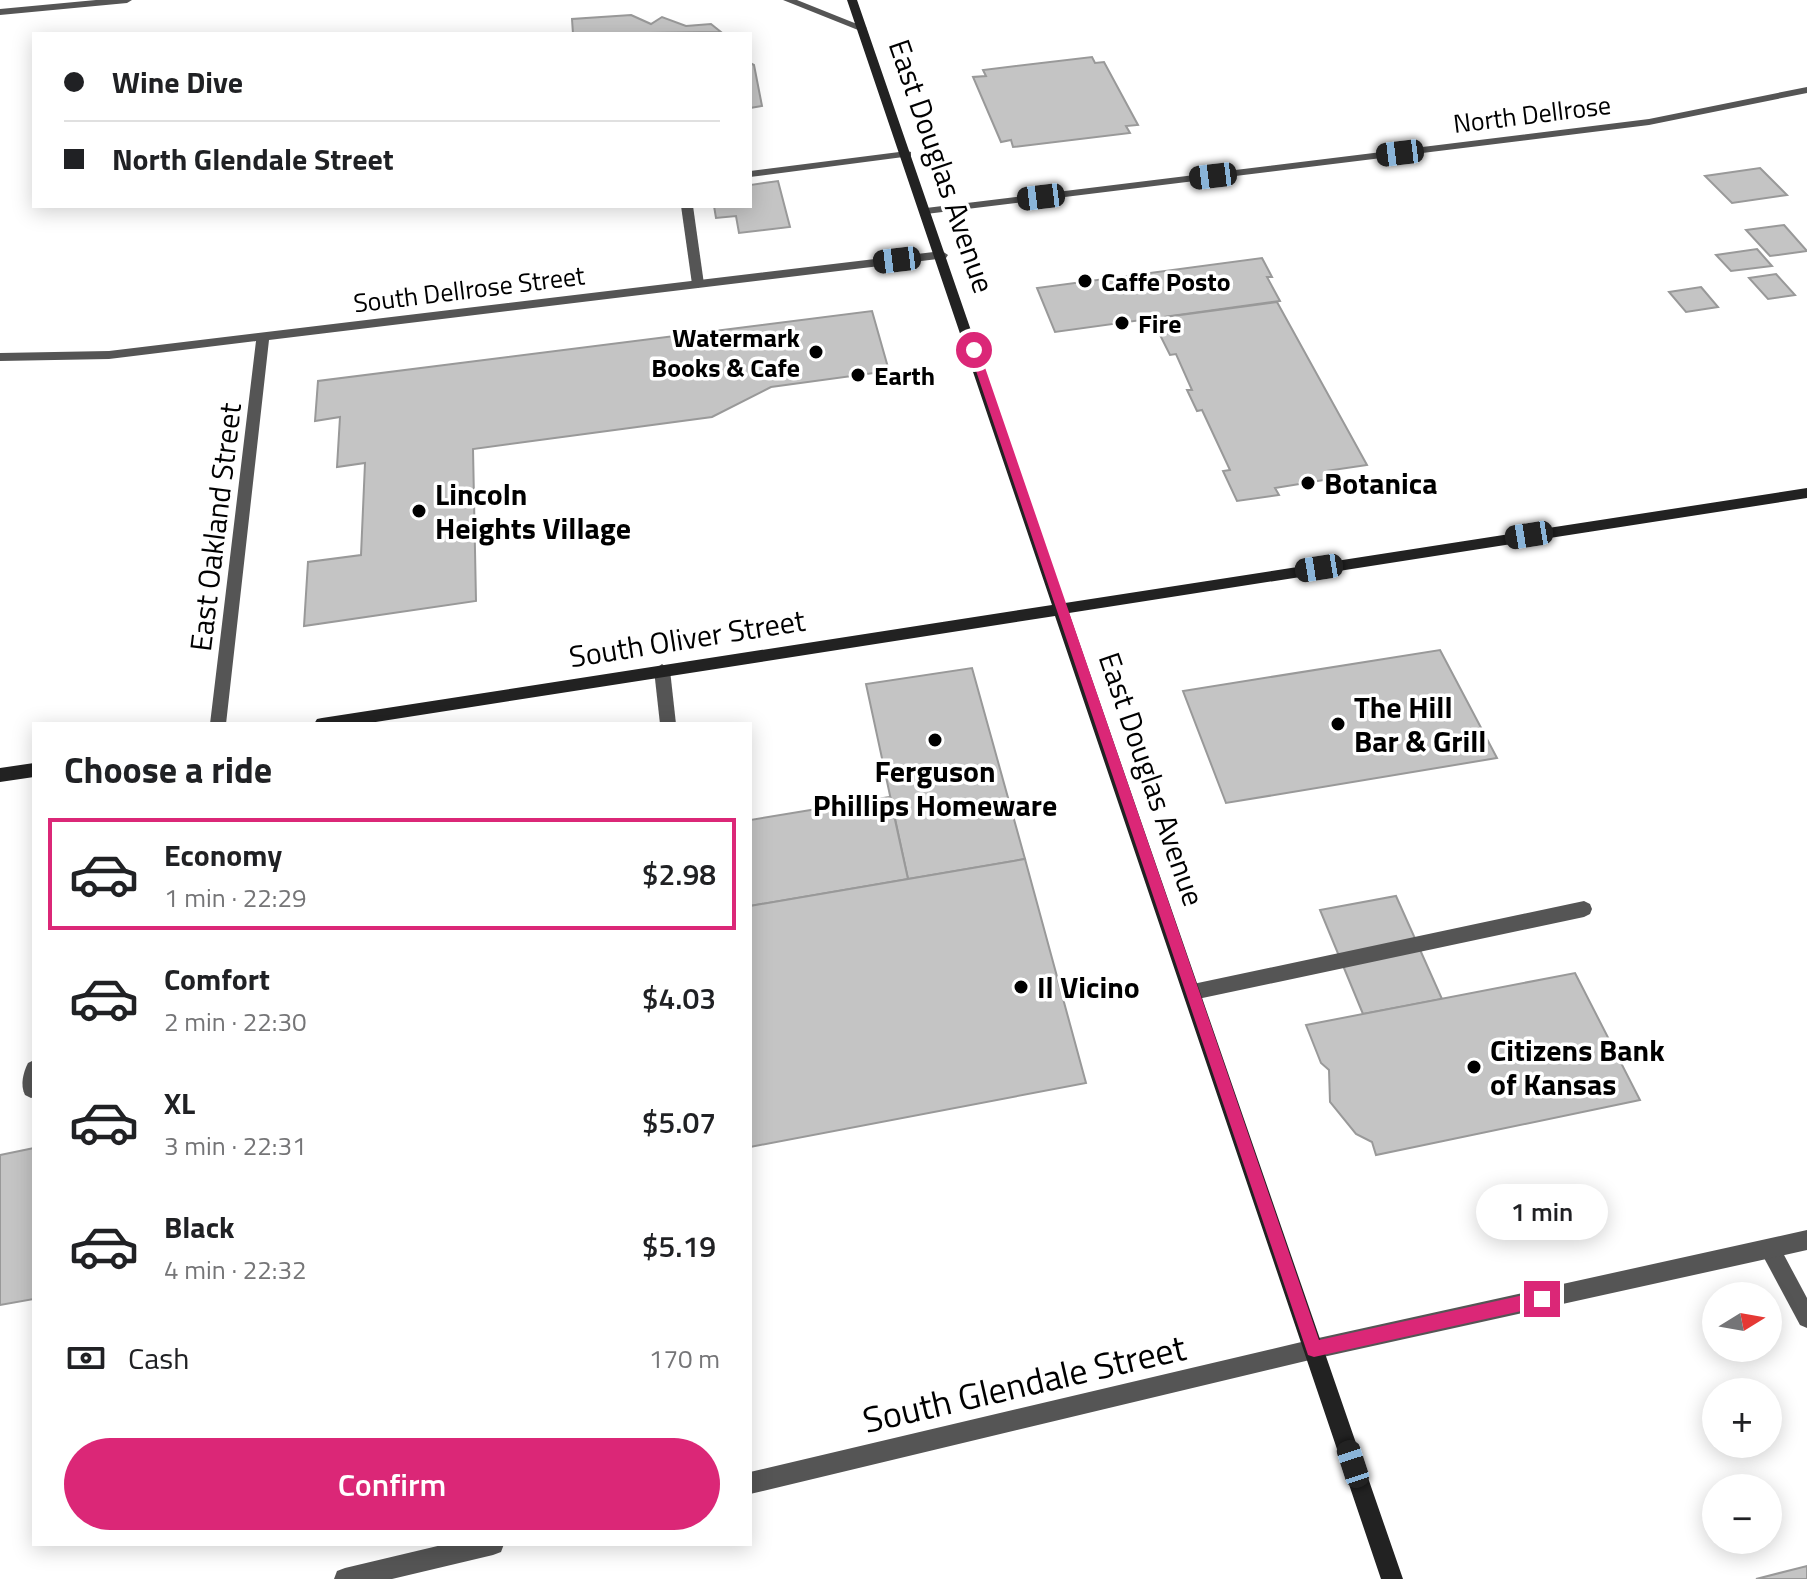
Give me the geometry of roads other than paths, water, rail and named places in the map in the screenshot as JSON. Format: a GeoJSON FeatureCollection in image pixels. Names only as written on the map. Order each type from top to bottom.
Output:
{"type":"FeatureCollection","features":[{"type":"Feature","properties":{"kind":"main road","name":"East Douglas Avenue"},"geometry":{"type":"LineString","coordinates":[[852,0],[942,255],[1392,1579]]}},
{"type":"Feature","properties":{"kind":"main road","name":"South Oliver Street"},"geometry":{"type":"LineString","coordinates":[[335,722],[1807,493]]}},
{"type":"Feature","properties":{"kind":"main road"},"geometry":{"type":"LineString","coordinates":[[0,775],[32,770]]}},
{"type":"Feature","properties":{"kind":"street"},"geometry":{"type":"LineString","coordinates":[[0,12],[127,0]]}},
{"type":"Feature","properties":{"kind":"street"},"geometry":{"type":"LineString","coordinates":[[788,0],[862,28]]}},
{"type":"Feature","properties":{"kind":"street","name":"North Dellrose"},"geometry":{"type":"LineString","coordinates":[[926,211],[1649,122],[1807,90]]}},
{"type":"Feature","properties":{"kind":"street"},"geometry":{"type":"LineString","coordinates":[[752,174],[907,154]]}},
{"type":"Feature","properties":{"kind":"street"},"geometry":{"type":"LineString","coordinates":[[687,208],[698,284]]}},
{"type":"Feature","properties":{"kind":"street","name":"South Dellrose Street"},"geometry":{"type":"LineString","coordinates":[[0,357],[109,355],[942,255]]}},
{"type":"Feature","properties":{"kind":"street","name":"East Oakland Street"},"geometry":{"type":"LineString","coordinates":[[218,722],[263,336]]}},
{"type":"Feature","properties":{"kind":"street"},"geometry":{"type":"LineString","coordinates":[[662,670],[668,722]]}},
{"type":"Feature","properties":{"kind":"street"},"geometry":{"type":"LineString","coordinates":[[1193,992],[1584,909]]}},
{"type":"Feature","properties":{"kind":"street","name":"South Glendale Street"},"geometry":{"type":"LineString","coordinates":[[752,1483],[1314,1349],[1807,1240]]}},
{"type":"Feature","properties":{"kind":"street"},"geometry":{"type":"LineString","coordinates":[[1770,1249],[1807,1318]]}},
{"type":"Feature","properties":{"kind":"street"},"geometry":{"type":"LineString","coordinates":[[345,1579],[485,1546]]}},
{"type":"Feature","properties":{"kind":"place","name":"Caffe Posto"},"geometry":{"type":"Point","coordinates":[1085,281]}},
{"type":"Feature","properties":{"kind":"place","name":"Fire"},"geometry":{"type":"Point","coordinates":[1122,323]}},
{"type":"Feature","properties":{"kind":"place","name":"Watermark Books & Cafe"},"geometry":{"type":"Point","coordinates":[816,352]}},
{"type":"Feature","properties":{"kind":"place","name":"Earth"},"geometry":{"type":"Point","coordinates":[858,375]}},
{"type":"Feature","properties":{"kind":"place","name":"Botanica"},"geometry":{"type":"Point","coordinates":[1308,483]}},
{"type":"Feature","properties":{"kind":"place","name":"Lincoln Heights Village"},"geometry":{"type":"Point","coordinates":[419,511]}},
{"type":"Feature","properties":{"kind":"place","name":"The Hill Bar & Grill"},"geometry":{"type":"Point","coordinates":[1338,724]}},
{"type":"Feature","properties":{"kind":"place","name":"Ferguson Phillips Homeware"},"geometry":{"type":"Point","coordinates":[935,740]}},
{"type":"Feature","properties":{"kind":"place","name":"Il Vicino"},"geometry":{"type":"Point","coordinates":[1021,987]}},
{"type":"Feature","properties":{"kind":"place","name":"Citizens Bank of Kansas"},"geometry":{"type":"Point","coordinates":[1474,1067]}}]}
